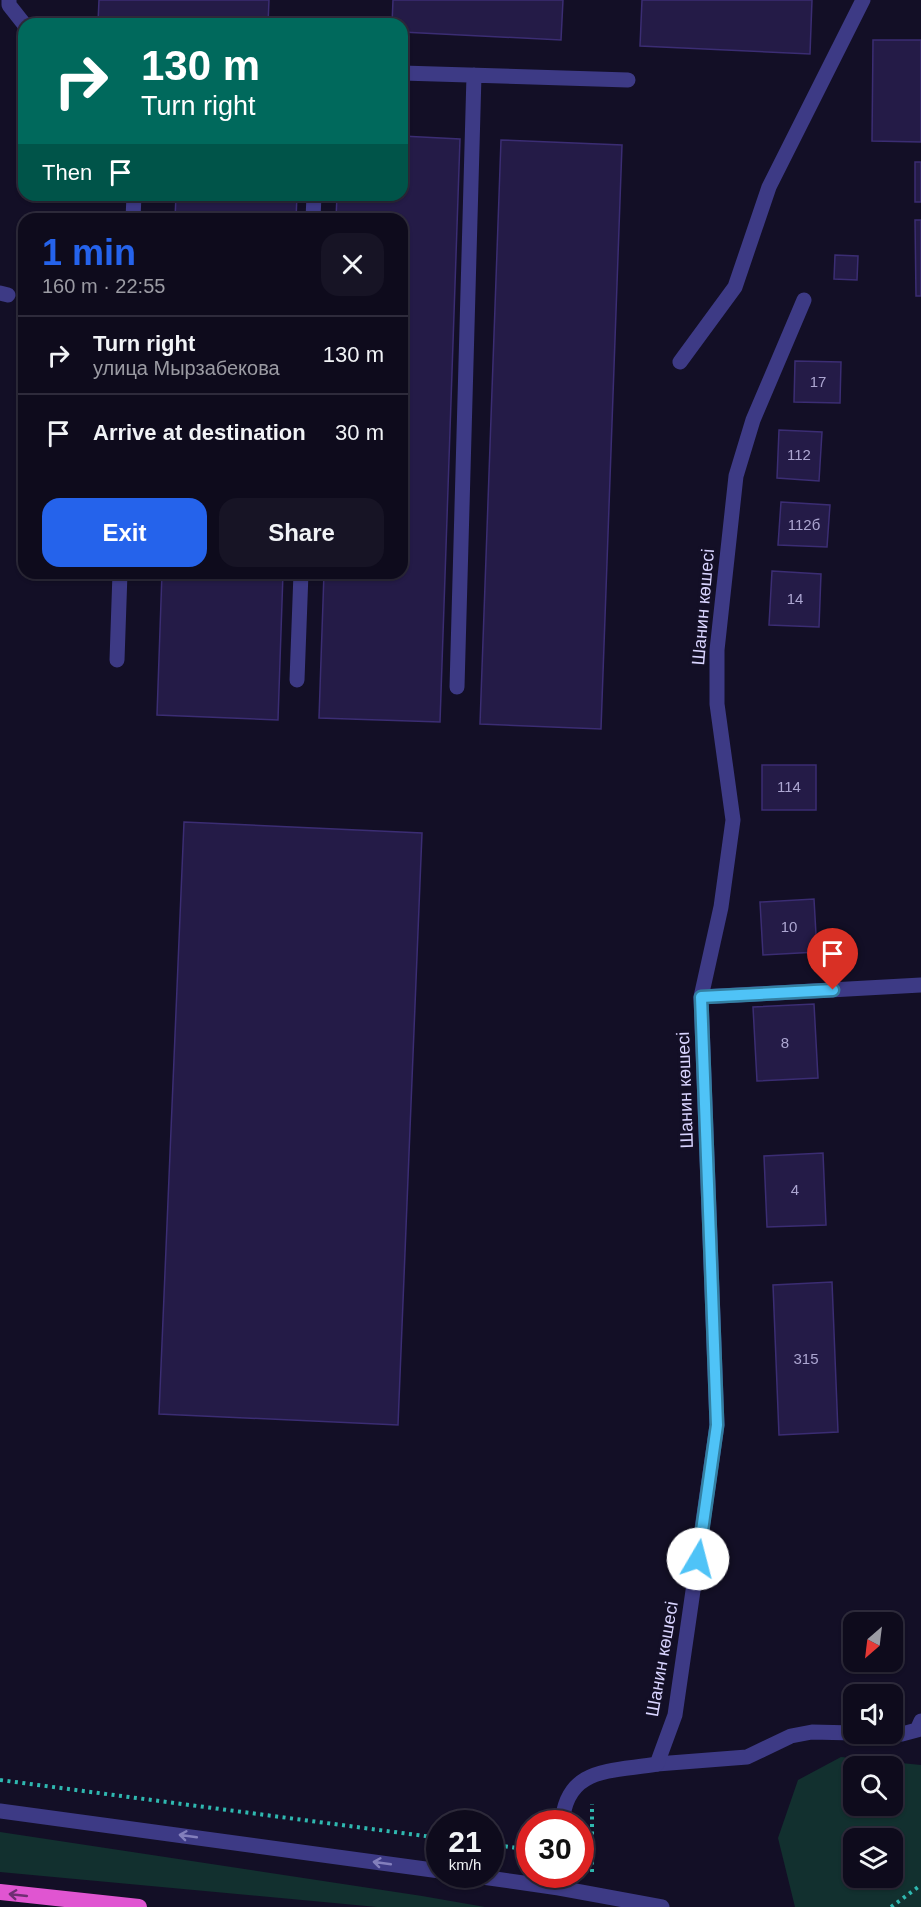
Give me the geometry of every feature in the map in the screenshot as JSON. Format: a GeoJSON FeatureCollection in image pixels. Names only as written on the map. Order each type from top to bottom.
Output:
{"type":"FeatureCollection","features":[{"type":"Feature","properties":{"kind":"highway"},"geometry":{"type":"LineString","coordinates":[[0,1893],[139,1907]]}},
{"type":"Feature","properties":{"kind":"street"},"geometry":{"type":"LineString","coordinates":[[9,0],[9,5],[19,18]]}},
{"type":"Feature","properties":{"kind":"street"},"geometry":{"type":"LineString","coordinates":[[680,362],[735,287],[769,187],[863,0]]}},
{"type":"Feature","properties":{"kind":"street"},"geometry":{"type":"LineString","coordinates":[[408,73],[628,80]]}},
{"type":"Feature","properties":{"kind":"street"},"geometry":{"type":"LineString","coordinates":[[457,687],[474,75]]}},
{"type":"Feature","properties":{"kind":"street","name":"Шанин көшесі"},"geometry":{"type":"LineString","coordinates":[[657,1764],[675,1715],[717,1425],[701,997],[721,907],[734,820],[717,704],[717,650],[736,476],[753,420],[804,300]]}},
{"type":"Feature","properties":{"kind":"street"},"geometry":{"type":"LineString","coordinates":[[117,660],[120,579]]}},
{"type":"Feature","properties":{"kind":"street"},"geometry":{"type":"LineString","coordinates":[[297,680],[301,579]]}},
{"type":"Feature","properties":{"kind":"street"},"geometry":{"type":"LineString","coordinates":[[701,997],[921,985]]}},
{"type":"Feature","properties":{"kind":"street"},"geometry":{"type":"LineString","coordinates":[[903,1734],[917,1730],[921,1721]]}},
{"type":"Feature","properties":{"kind":"street"},"geometry":{"type":"LineString","coordinates":[[563,1810],[573,1786],[592,1775],[657,1764],[747,1757],[791,1736],[812,1732],[843,1733]]}},
{"type":"Feature","properties":{"kind":"street"},"geometry":{"type":"LineString","coordinates":[[0,1810],[426,1869]]}},
{"type":"Feature","properties":{"kind":"street"},"geometry":{"type":"LineString","coordinates":[[577,1888],[592,1894],[662,1907]]}},
{"type":"Feature","properties":{"kind":"path"},"geometry":{"type":"LineString","coordinates":[[592,1775],[592,1894]]}},
{"type":"Feature","properties":{"kind":"path"},"geometry":{"type":"LineString","coordinates":[[0,1780],[426,1836]]}},
{"type":"Feature","properties":{"kind":"path"},"geometry":{"type":"LineString","coordinates":[[891,1907],[921,1886]]}},
{"type":"Feature","properties":{"kind":"green space"},"geometry":{"type":"Polygon","coordinates":[[[841,1757],[843,1757],[843,1816],[903,1816],[903,1763],[921,1765],[921,1907],[795,1907],[778,1838],[798,1780],[841,1757]]]}},
{"type":"Feature","properties":{"kind":"green space"},"geometry":{"type":"Polygon","coordinates":[[[0,1832],[485,1907],[377,1907],[0,1872],[0,1832]]]}},
{"type":"Feature","properties":{"kind":"building"},"geometry":{"type":"Polygon","coordinates":[[[99,0],[269,0],[268,18],[98,18],[99,0]]]}},
{"type":"Feature","properties":{"kind":"building"},"geometry":{"type":"Polygon","coordinates":[[[393,0],[563,0],[561,40],[408,32],[408,18],[392,18],[393,0]]]}},
{"type":"Feature","properties":{"kind":"building"},"geometry":{"type":"Polygon","coordinates":[[[642,0],[812,0],[810,54],[640,46],[642,0]]]}},
{"type":"Feature","properties":{"kind":"building"},"geometry":{"type":"Polygon","coordinates":[[[873,40],[921,40],[921,142],[872,141],[873,40]]]}},
{"type":"Feature","properties":{"kind":"building"},"geometry":{"type":"Polygon","coordinates":[[[408,136],[460,139],[440,722],[319,718],[324,579],[408,579],[408,213],[336,213],[337,201],[408,201],[408,136]]]}},
{"type":"Feature","properties":{"kind":"building"},"geometry":{"type":"Polygon","coordinates":[[[501,140],[622,145],[601,729],[480,724],[501,140]]]}},
{"type":"Feature","properties":{"kind":"building"},"geometry":{"type":"Polygon","coordinates":[[[915,162],[921,162],[921,202],[915,202],[915,162]]]}},
{"type":"Feature","properties":{"kind":"building"},"geometry":{"type":"Polygon","coordinates":[[[176,201],[297,201],[296,213],[175,213],[176,201]]]}},
{"type":"Feature","properties":{"kind":"building"},"geometry":{"type":"Polygon","coordinates":[[[915,220],[921,220],[921,296],[916,296],[915,220]]]}},
{"type":"Feature","properties":{"kind":"building"},"geometry":{"type":"Polygon","coordinates":[[[835,255],[858,256],[857,280],[834,279],[835,255]]]}},
{"type":"Feature","properties":{"kind":"building"},"geometry":{"type":"Polygon","coordinates":[[[795,361],[841,362],[840,403],[794,402],[795,361]]]}},
{"type":"Feature","properties":{"kind":"building"},"geometry":{"type":"Polygon","coordinates":[[[779,430],[822,432],[819,481],[777,478],[779,430]]]}},
{"type":"Feature","properties":{"kind":"building"},"geometry":{"type":"Polygon","coordinates":[[[781,502],[830,505],[827,547],[778,545],[781,502]]]}},
{"type":"Feature","properties":{"kind":"building"},"geometry":{"type":"Polygon","coordinates":[[[772,571],[821,574],[819,627],[769,625],[772,571]]]}},
{"type":"Feature","properties":{"kind":"building"},"geometry":{"type":"Polygon","coordinates":[[[162,579],[283,579],[278,720],[157,715],[162,579]]]}},
{"type":"Feature","properties":{"kind":"building"},"geometry":{"type":"Polygon","coordinates":[[[762,765],[816,765],[816,810],[762,810],[762,765]]]}},
{"type":"Feature","properties":{"kind":"building"},"geometry":{"type":"Polygon","coordinates":[[[184,822],[422,833],[398,1425],[159,1414],[184,822]]]}},
{"type":"Feature","properties":{"kind":"building"},"geometry":{"type":"Polygon","coordinates":[[[814,899],[817,952],[763,955],[760,902],[814,899]]]}},
{"type":"Feature","properties":{"kind":"building"},"geometry":{"type":"Polygon","coordinates":[[[814,1004],[818,1078],[757,1081],[753,1007],[814,1004]]]}},
{"type":"Feature","properties":{"kind":"building"},"geometry":{"type":"Polygon","coordinates":[[[823,1153],[826,1225],[767,1227],[764,1156],[823,1153]]]}},
{"type":"Feature","properties":{"kind":"building"},"geometry":{"type":"Polygon","coordinates":[[[832,1282],[838,1432],[779,1435],[773,1285],[832,1282]]]}},
{"type":"Feature","properties":{"kind":"route"},"geometry":{"type":"LineString","coordinates":[[698,1559],[717,1425],[701,997],[833,990]]}}]}
